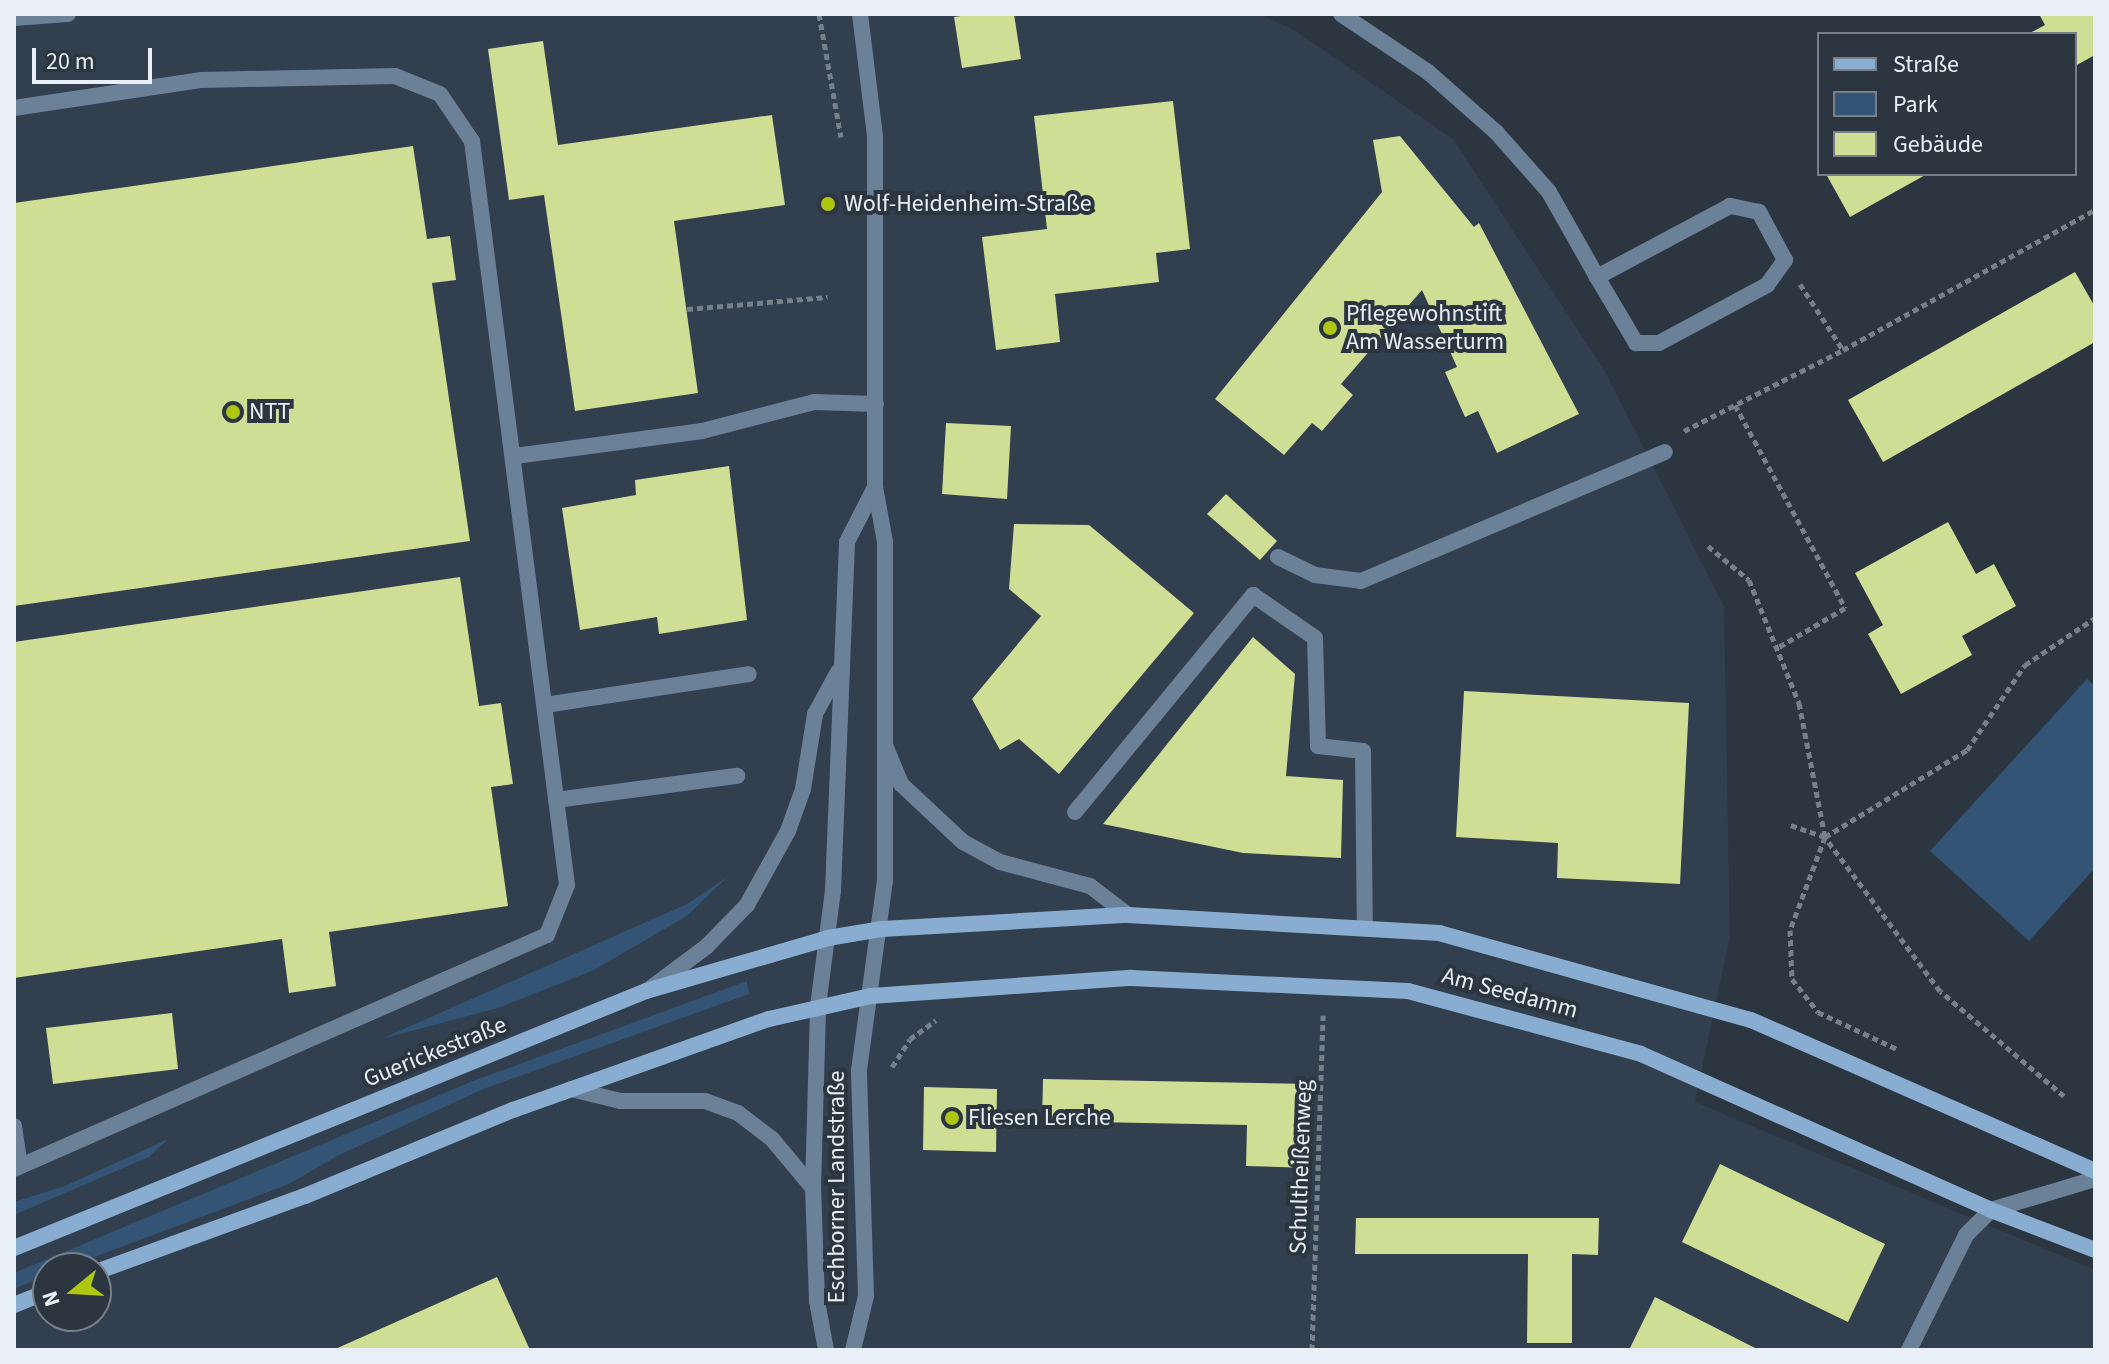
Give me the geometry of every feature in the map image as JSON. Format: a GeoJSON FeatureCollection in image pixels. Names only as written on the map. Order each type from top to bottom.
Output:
{"type":"FeatureCollection","features":[{"type":"Feature","properties":{"kind":"main road","name":"Am Seedamm"},"geometry":{"type":"LineString","coordinates":[[882,929],[1128,915],[1439,933],[1751,1020],[2095,1171]]}},
{"type":"Feature","properties":{"kind":"main road","name":"Guerickestraße"},"geometry":{"type":"LineString","coordinates":[[14,1248],[646,991],[828,938],[882,929]]}},
{"type":"Feature","properties":{"kind":"main road","name":"Am Seedamm"},"geometry":{"type":"LineString","coordinates":[[871,996],[1131,978],[1408,991],[1641,1054],[1991,1210],[2095,1250]]}},
{"type":"Feature","properties":{"kind":"main road"},"geometry":{"type":"LineString","coordinates":[[112,1266],[305,1196],[692,1044],[818,1006],[871,996]]}},
{"type":"Feature","properties":{"kind":"street"},"geometry":{"type":"LineString","coordinates":[[14,18],[68,14]]}},
{"type":"Feature","properties":{"kind":"street","name":"Eschborner Landstraße"},"geometry":{"type":"LineString","coordinates":[[853,1350],[866,1296],[859,1070],[882,929],[881,737],[885,542],[875,487],[875,136],[860,14]]}},
{"type":"Feature","properties":{"kind":"street"},"geometry":{"type":"LineString","coordinates":[[1341,14],[1428,72],[1496,132],[1549,192],[1597,277],[1636,343],[1659,343],[1767,285],[1785,260],[1759,212],[1730,206],[1597,277]]}},
{"type":"Feature","properties":{"kind":"street"},"geometry":{"type":"LineString","coordinates":[[14,108],[202,80],[395,76],[440,94],[472,141],[515,456],[567,885],[547,935],[17,1168],[14,1126]]}},
{"type":"Feature","properties":{"kind":"street"},"geometry":{"type":"LineString","coordinates":[[515,456],[702,431],[814,402],[876,404]]}},
{"type":"Feature","properties":{"kind":"street"},"geometry":{"type":"LineString","coordinates":[[1278,557],[1315,575],[1361,581],[1665,452]]}},
{"type":"Feature","properties":{"kind":"street","name":"Eschborner Landstraße"},"geometry":{"type":"LineString","coordinates":[[826,1350],[817,1301],[813,1188],[818,1006],[828,938],[847,542],[875,487]]}},
{"type":"Feature","properties":{"kind":"street"},"geometry":{"type":"LineString","coordinates":[[1075,812],[1253,595],[1315,638],[1318,746],[1363,751],[1365,928]]}},
{"type":"Feature","properties":{"kind":"street","name":"Eschborner Landstraße"},"geometry":{"type":"LineString","coordinates":[[646,991],[706,947],[747,905],[788,831],[803,789],[815,714],[841,667]]}},
{"type":"Feature","properties":{"kind":"street"},"geometry":{"type":"LineString","coordinates":[[545,705],[749,674]]}},
{"type":"Feature","properties":{"kind":"street","name":"Eschborner Landstraße"},"geometry":{"type":"LineString","coordinates":[[881,737],[901,784],[963,842],[1000,862],[1090,886],[1128,915]]}},
{"type":"Feature","properties":{"kind":"street"},"geometry":{"type":"LineString","coordinates":[[556,800],[737,776]]}},
{"type":"Feature","properties":{"kind":"street","name":"Eschborner Landstraße"},"geometry":{"type":"LineString","coordinates":[[571,1089],[621,1101],[705,1101],[738,1113],[772,1139],[813,1188]]}},
{"type":"Feature","properties":{"kind":"street"},"geometry":{"type":"LineString","coordinates":[[1909,1350],[1966,1235],[1991,1210],[2095,1179]]}},
{"type":"Feature","properties":{"kind":"path"},"geometry":{"type":"LineString","coordinates":[[819,14],[841,137]]}},
{"type":"Feature","properties":{"kind":"path"},"geometry":{"type":"LineString","coordinates":[[1673,436],[1843,350],[2095,210]]}},
{"type":"Feature","properties":{"kind":"path"},"geometry":{"type":"LineString","coordinates":[[1785,260],[1843,350]]}},
{"type":"Feature","properties":{"kind":"path"},"geometry":{"type":"LineString","coordinates":[[687,309],[827,297]]}},
{"type":"Feature","properties":{"kind":"path"},"geometry":{"type":"LineString","coordinates":[[1735,405],[1845,608],[1777,648]]}},
{"type":"Feature","properties":{"kind":"path"},"geometry":{"type":"LineString","coordinates":[[1708,546],[1749,580],[1777,648],[1799,703],[1825,837],[1940,991],[2064,1096]]}},
{"type":"Feature","properties":{"kind":"path"},"geometry":{"type":"LineString","coordinates":[[1903,1052],[1818,1012],[1792,979],[1790,930],[1825,837],[1967,750],[2025,665],[2095,618]]}},
{"type":"Feature","properties":{"kind":"path"},"geometry":{"type":"LineString","coordinates":[[1790,825],[1825,837]]}},
{"type":"Feature","properties":{"kind":"path","name":"Schultheißenweg"},"geometry":{"type":"LineString","coordinates":[[1312,1350],[1322,986]]}},
{"type":"Feature","properties":{"kind":"path"},"geometry":{"type":"LineString","coordinates":[[892,1067],[910,1039],[940,1017]]}},
{"type":"Feature","properties":{"kind":"shaded area"},"geometry":{"type":"Polygon","coordinates":[[[14,14],[1259,14],[1294,30],[1453,139],[1606,373],[1724,607],[1730,936],[1695,1102],[2095,1270],[2095,1350],[14,1350],[14,14]]]}},
{"type":"Feature","properties":{"kind":"green space"},"geometry":{"type":"Polygon","coordinates":[[[2087,679],[2095,686],[2095,868],[2029,941],[1930,851],[2087,679]]]}},
{"type":"Feature","properties":{"kind":"green space"},"geometry":{"type":"Polygon","coordinates":[[[727,877],[687,916],[592,971],[498,1008],[381,1039],[687,904],[727,877]]]}},
{"type":"Feature","properties":{"kind":"green space"},"geometry":{"type":"Polygon","coordinates":[[[747,981],[749,994],[486,1088],[337,1156],[289,1184],[108,1252],[64,1252],[473,1081],[747,981]]]}},
{"type":"Feature","properties":{"kind":"green space"},"geometry":{"type":"Polygon","coordinates":[[[168,1139],[149,1157],[14,1215],[14,1202],[65,1186],[168,1139]]]}},
{"type":"Feature","properties":{"kind":"green space"},"geometry":{"type":"Polygon","coordinates":[[[32,1265],[32,1282],[14,1289],[14,1273],[32,1265]]]}},
{"type":"Feature","properties":{"kind":"building"},"geometry":{"type":"Polygon","coordinates":[[[1014,14],[1021,59],[962,68],[954,17],[1014,14]]]}},
{"type":"Feature","properties":{"kind":"building"},"geometry":{"type":"Polygon","coordinates":[[[2039,14],[2095,14],[2095,55],[2077,65],[2077,32],[2032,32],[2045,25],[2039,14]]]}},
{"type":"Feature","properties":{"kind":"building"},"geometry":{"type":"Polygon","coordinates":[[[543,41],[558,145],[772,115],[785,205],[674,221],[698,393],[575,411],[544,195],[509,200],[488,49],[543,41]]]}},
{"type":"Feature","properties":{"kind":"building"},"geometry":{"type":"Polygon","coordinates":[[[1173,101],[1190,249],[1156,253],[1159,282],[1055,294],[1060,342],[996,350],[982,237],[1047,229],[1034,116],[1173,101]]]}},
{"type":"Feature","properties":{"kind":"building","name":"Pflegewohnstift Am Wasserturm"},"geometry":{"type":"Polygon","coordinates":[[[1400,136],[1474,227],[1479,223],[1579,414],[1497,453],[1478,411],[1465,417],[1445,372],[1457,367],[1422,290],[1341,384],[1353,395],[1322,431],[1312,423],[1284,455],[1215,399],[1382,192],[1373,140],[1400,136]]]}},
{"type":"Feature","properties":{"kind":"building","name":"NTT"},"geometry":{"type":"Polygon","coordinates":[[[413,146],[427,239],[450,236],[456,280],[432,283],[470,541],[14,606],[14,203],[413,146]]]}},
{"type":"Feature","properties":{"kind":"building"},"geometry":{"type":"Polygon","coordinates":[[[1827,176],[1923,176],[1850,217],[1827,176]]]}},
{"type":"Feature","properties":{"kind":"building"},"geometry":{"type":"Polygon","coordinates":[[[2075,272],[2095,307],[2095,342],[1883,462],[1848,400],[2075,272]]]}},
{"type":"Feature","properties":{"kind":"building"},"geometry":{"type":"Polygon","coordinates":[[[946,423],[1011,426],[1007,499],[942,494],[946,423]]]}},
{"type":"Feature","properties":{"kind":"building"},"geometry":{"type":"Polygon","coordinates":[[[729,466],[747,620],[659,634],[657,617],[580,630],[562,508],[636,495],[635,480],[729,466]]]}},
{"type":"Feature","properties":{"kind":"building"},"geometry":{"type":"Polygon","coordinates":[[[1226,494],[1277,541],[1260,560],[1207,514],[1226,494]]]}},
{"type":"Feature","properties":{"kind":"building"},"geometry":{"type":"Polygon","coordinates":[[[1948,522],[1976,574],[1994,564],[2016,606],[1962,636],[1972,655],[1901,694],[1868,634],[1883,625],[1855,573],[1948,522]]]}},
{"type":"Feature","properties":{"kind":"building"},"geometry":{"type":"Polygon","coordinates":[[[1014,524],[1089,525],[1194,613],[1059,774],[1019,739],[1000,750],[972,699],[1041,616],[1009,589],[1014,524]]]}},
{"type":"Feature","properties":{"kind":"building"},"geometry":{"type":"Polygon","coordinates":[[[460,577],[479,706],[501,703],[513,784],[491,787],[508,906],[329,932],[336,986],[289,993],[282,939],[14,978],[14,642],[460,577]]]}},
{"type":"Feature","properties":{"kind":"building"},"geometry":{"type":"Polygon","coordinates":[[[1253,637],[1295,674],[1286,776],[1343,780],[1341,858],[1243,853],[1103,824],[1253,637]]]}},
{"type":"Feature","properties":{"kind":"building"},"geometry":{"type":"Polygon","coordinates":[[[1464,691],[1689,703],[1680,884],[1557,878],[1558,843],[1456,837],[1464,691]]]}},
{"type":"Feature","properties":{"kind":"building"},"geometry":{"type":"Polygon","coordinates":[[[172,1013],[178,1069],[53,1084],[46,1028],[172,1013]]]}},
{"type":"Feature","properties":{"kind":"building"},"geometry":{"type":"Polygon","coordinates":[[[1043,1079],[1313,1084],[1311,1168],[1246,1166],[1247,1125],[1042,1121],[1043,1079]]]}},
{"type":"Feature","properties":{"kind":"building"},"geometry":{"type":"Polygon","coordinates":[[[924,1087],[997,1089],[996,1152],[923,1150],[924,1087]]]}},
{"type":"Feature","properties":{"kind":"building"},"geometry":{"type":"Polygon","coordinates":[[[1720,1164],[1885,1244],[1848,1322],[1682,1242],[1720,1164]]]}},
{"type":"Feature","properties":{"kind":"building"},"geometry":{"type":"Polygon","coordinates":[[[1356,1218],[1599,1218],[1598,1255],[1572,1254],[1572,1343],[1527,1343],[1528,1254],[1355,1254],[1356,1218]]]}},
{"type":"Feature","properties":{"kind":"building"},"geometry":{"type":"Polygon","coordinates":[[[497,1277],[530,1350],[333,1350],[497,1277]]]}},
{"type":"Feature","properties":{"kind":"building"},"geometry":{"type":"Polygon","coordinates":[[[1655,1297],[1759,1350],[1629,1350],[1655,1297]]]}},
{"type":"Feature","properties":{"kind":"place","name":"Wolf-Heidenheim-Straße"},"geometry":{"type":"Point","coordinates":[828,204]}},
{"type":"Feature","properties":{"kind":"place","name":"Pflegewohnstift Am Wasserturm"},"geometry":{"type":"Point","coordinates":[1330,328]}},
{"type":"Feature","properties":{"kind":"place","name":"NTT"},"geometry":{"type":"Point","coordinates":[233,412]}},
{"type":"Feature","properties":{"kind":"place","name":"Fliesen Lerche"},"geometry":{"type":"Point","coordinates":[952,1118]}}]}
